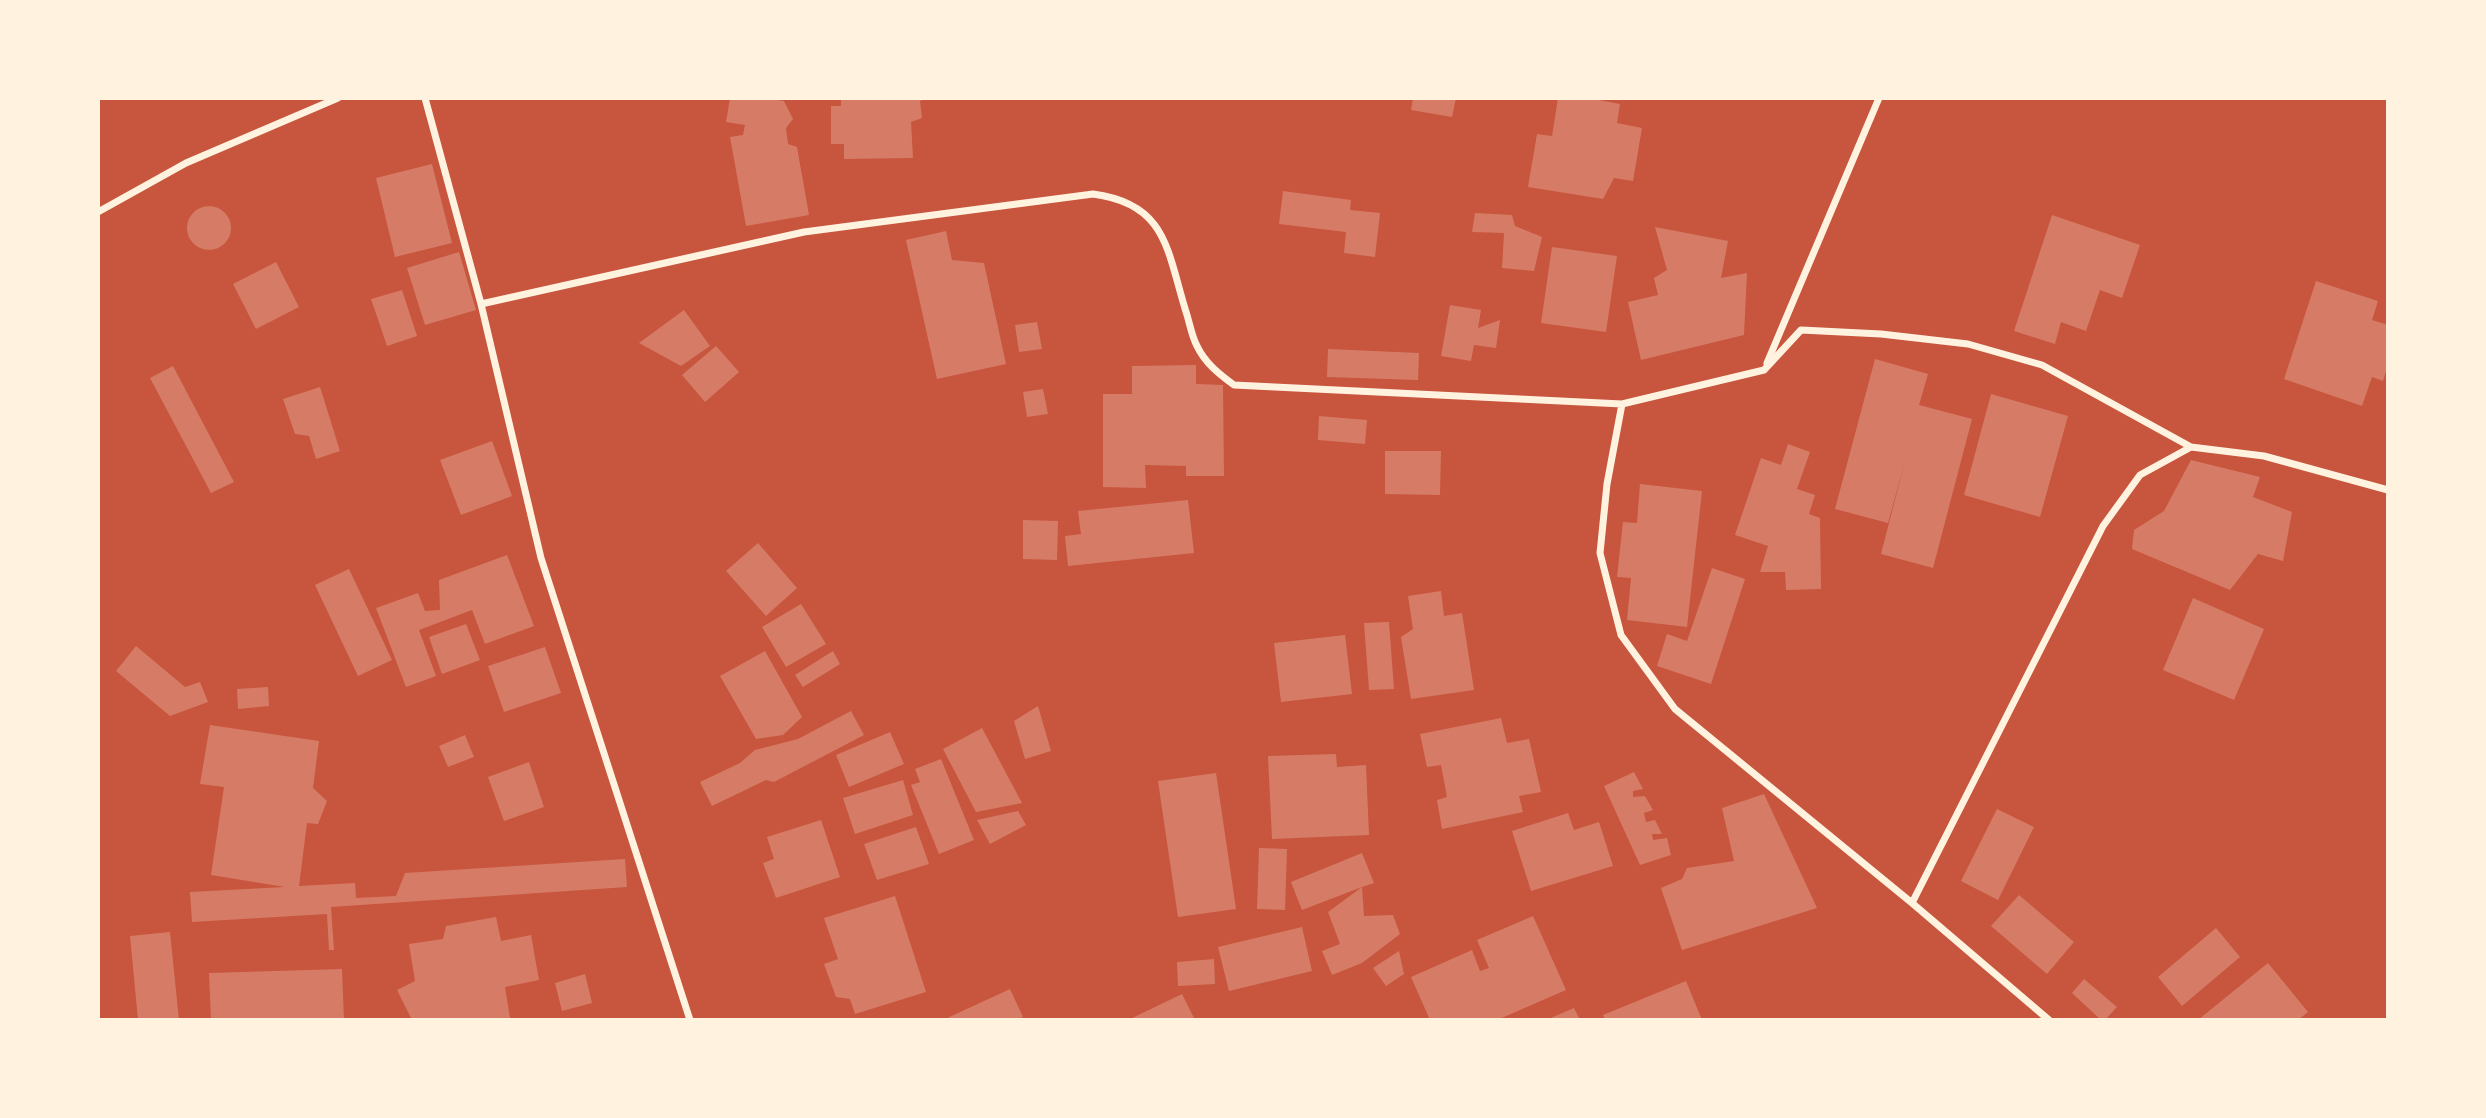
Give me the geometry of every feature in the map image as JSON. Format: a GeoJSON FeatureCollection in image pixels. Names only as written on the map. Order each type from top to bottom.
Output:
{"type":"FeatureCollection","features":[{"type":"Feature","properties":{"kind":"street"},"geometry":{"type":"LineString","coordinates":[[98,212],[186,163],[338,98]]}},
{"type":"Feature","properties":{"kind":"street"},"geometry":{"type":"LineString","coordinates":[[425,98],[481,304],[541,558],[690,1020]]}},
{"type":"Feature","properties":{"kind":"street"},"geometry":{"type":"LineString","coordinates":[[1764,370],[1879,98]]}},
{"type":"Feature","properties":{"kind":"street"},"geometry":{"type":"LineString","coordinates":[[481,304],[804,232],[1093,194],[1117,198],[1138,208],[1153,220],[1163,240],[1196,346],[1214,370],[1234,385],[1622,404],[1764,370],[1801,330],[1881,334],[1968,344],[2042,365],[2191,447],[2264,456],[2388,490]]}},
{"type":"Feature","properties":{"kind":"street"},"geometry":{"type":"LineString","coordinates":[[1622,404],[1607,484],[1600,553],[1621,635],[1675,709],[1912,903],[2049,1020]]}},
{"type":"Feature","properties":{"kind":"street"},"geometry":{"type":"LineString","coordinates":[[1912,903],[2103,526],[2140,475],[2191,447]]}},
{"type":"Feature","properties":{"kind":"building"},"geometry":{"type":"Polygon","coordinates":[[[730,98],[784,101],[793,119],[786,128],[788,144],[797,147],[809,215],[746,226],[730,137],[743,135],[745,125],[726,122],[730,98]]]}},
{"type":"Feature","properties":{"kind":"building"},"geometry":{"type":"Polygon","coordinates":[[[841,98],[927,98],[920,101],[922,118],[911,122],[913,158],[844,159],[844,144],[831,144],[831,106],[841,106],[841,98]]]}},
{"type":"Feature","properties":{"kind":"building"},"geometry":{"type":"Polygon","coordinates":[[[1413,98],[1456,98],[1452,117],[1411,110],[1413,98]]]}},
{"type":"Feature","properties":{"kind":"building"},"geometry":{"type":"Polygon","coordinates":[[[1558,98],[1588,98],[1620,104],[1617,123],[1642,128],[1633,181],[1614,178],[1603,199],[1528,187],[1537,134],[1552,136],[1558,98]]]}},
{"type":"Feature","properties":{"kind":"building"},"geometry":{"type":"Polygon","coordinates":[[[432,164],[452,243],[395,257],[376,178],[432,164]]]}},
{"type":"Feature","properties":{"kind":"building"},"geometry":{"type":"Polygon","coordinates":[[[1283,191],[1351,200],[1350,210],[1380,213],[1375,257],[1344,253],[1346,232],[1279,224],[1283,191]]]}},
{"type":"Feature","properties":{"kind":"building"},"geometry":{"type":"Polygon","coordinates":[[[209,206],[224,213],[231,228],[224,243],[209,250],[194,243],[187,228],[194,213],[209,206]]]}},
{"type":"Feature","properties":{"kind":"building"},"geometry":{"type":"Polygon","coordinates":[[[1475,213],[1512,215],[1515,226],[1542,237],[1534,271],[1502,268],[1504,233],[1472,232],[1475,213]]]}},
{"type":"Feature","properties":{"kind":"building"},"geometry":{"type":"Polygon","coordinates":[[[2052,215],[2140,245],[2122,298],[2100,290],[2086,331],[2061,322],[2055,344],[2014,331],[2052,215]]]}},
{"type":"Feature","properties":{"kind":"building"},"geometry":{"type":"Polygon","coordinates":[[[1655,227],[1728,241],[1721,278],[1747,273],[1744,335],[1641,360],[1628,302],[1658,295],[1654,278],[1667,270],[1655,227]]]}},
{"type":"Feature","properties":{"kind":"building"},"geometry":{"type":"Polygon","coordinates":[[[946,231],[952,260],[984,263],[1006,364],[937,379],[906,240],[946,231]]]}},
{"type":"Feature","properties":{"kind":"building"},"geometry":{"type":"Polygon","coordinates":[[[1552,247],[1617,256],[1606,332],[1541,323],[1552,247]]]}},
{"type":"Feature","properties":{"kind":"building"},"geometry":{"type":"Polygon","coordinates":[[[459,252],[476,310],[425,325],[407,268],[459,252]]]}},
{"type":"Feature","properties":{"kind":"building"},"geometry":{"type":"Polygon","coordinates":[[[276,262],[299,307],[256,329],[233,284],[276,262]]]}},
{"type":"Feature","properties":{"kind":"building"},"geometry":{"type":"Polygon","coordinates":[[[2316,281],[2378,301],[2372,320],[2388,325],[2388,365],[2383,381],[2372,377],[2362,406],[2284,379],[2316,281]]]}},
{"type":"Feature","properties":{"kind":"building"},"geometry":{"type":"Polygon","coordinates":[[[402,290],[417,336],[387,346],[371,299],[402,290]]]}},
{"type":"Feature","properties":{"kind":"building"},"geometry":{"type":"Polygon","coordinates":[[[1450,305],[1481,310],[1478,328],[1500,320],[1496,348],[1474,345],[1471,361],[1441,356],[1450,305]]]}},
{"type":"Feature","properties":{"kind":"building"},"geometry":{"type":"Polygon","coordinates":[[[684,310],[710,346],[681,366],[639,343],[684,310]]]}},
{"type":"Feature","properties":{"kind":"building"},"geometry":{"type":"Polygon","coordinates":[[[1037,322],[1042,349],[1019,352],[1015,325],[1037,322]]]}},
{"type":"Feature","properties":{"kind":"building"},"geometry":{"type":"Polygon","coordinates":[[[716,346],[739,372],[705,402],[682,375],[716,346]]]}},
{"type":"Feature","properties":{"kind":"building"},"geometry":{"type":"Polygon","coordinates":[[[1328,349],[1419,353],[1418,380],[1327,377],[1328,349]]]}},
{"type":"Feature","properties":{"kind":"building"},"geometry":{"type":"Polygon","coordinates":[[[1875,359],[1928,374],[1919,405],[1972,419],[1933,568],[1881,554],[1905,461],[1888,523],[1835,509],[1875,359]]]}},
{"type":"Feature","properties":{"kind":"building"},"geometry":{"type":"Polygon","coordinates":[[[1196,365],[1196,384],[1223,385],[1224,476],[1186,476],[1186,466],[1145,465],[1146,488],[1103,487],[1103,394],[1132,394],[1132,366],[1196,365]]]}},
{"type":"Feature","properties":{"kind":"building"},"geometry":{"type":"Polygon","coordinates":[[[173,366],[234,482],[211,493],[150,378],[173,366]]]}},
{"type":"Feature","properties":{"kind":"building"},"geometry":{"type":"Polygon","coordinates":[[[320,387],[340,451],[316,459],[309,436],[295,434],[283,399],[320,387]]]}},
{"type":"Feature","properties":{"kind":"building"},"geometry":{"type":"Polygon","coordinates":[[[1043,389],[1048,414],[1027,417],[1023,392],[1043,389]]]}},
{"type":"Feature","properties":{"kind":"building"},"geometry":{"type":"Polygon","coordinates":[[[1991,394],[2068,416],[2040,517],[1964,495],[1991,394]]]}},
{"type":"Feature","properties":{"kind":"building"},"geometry":{"type":"Polygon","coordinates":[[[1319,416],[1367,420],[1365,444],[1318,440],[1319,416]]]}},
{"type":"Feature","properties":{"kind":"building"},"geometry":{"type":"Polygon","coordinates":[[[492,441],[512,496],[461,515],[440,460],[492,441]]]}},
{"type":"Feature","properties":{"kind":"building"},"geometry":{"type":"Polygon","coordinates":[[[1788,444],[1810,452],[1797,489],[1815,495],[1809,514],[1820,518],[1821,589],[1786,590],[1785,572],[1760,572],[1768,546],[1735,535],[1761,458],[1781,465],[1788,444]]]}},
{"type":"Feature","properties":{"kind":"building"},"geometry":{"type":"Polygon","coordinates":[[[1385,451],[1441,451],[1440,495],[1385,494],[1385,451]]]}},
{"type":"Feature","properties":{"kind":"building"},"geometry":{"type":"Polygon","coordinates":[[[2191,460],[2260,477],[2253,497],[2292,512],[2283,561],[2258,554],[2230,590],[2132,549],[2134,530],[2164,511],[2191,460]]]}},
{"type":"Feature","properties":{"kind":"building"},"geometry":{"type":"Polygon","coordinates":[[[1640,484],[1702,491],[1687,627],[1627,620],[1631,578],[1617,577],[1623,522],[1637,523],[1640,484]]]}},
{"type":"Feature","properties":{"kind":"building"},"geometry":{"type":"Polygon","coordinates":[[[1188,500],[1194,553],[1068,566],[1065,536],[1081,534],[1078,511],[1188,500]]]}},
{"type":"Feature","properties":{"kind":"building"},"geometry":{"type":"Polygon","coordinates":[[[1023,520],[1058,521],[1057,560],[1023,559],[1023,520]]]}},
{"type":"Feature","properties":{"kind":"building"},"geometry":{"type":"Polygon","coordinates":[[[758,543],[797,588],[766,616],[726,571],[758,543]]]}},
{"type":"Feature","properties":{"kind":"building"},"geometry":{"type":"Polygon","coordinates":[[[507,555],[534,626],[485,644],[472,610],[419,630],[436,676],[406,687],[376,608],[418,593],[425,611],[440,610],[439,580],[507,555]]]}},
{"type":"Feature","properties":{"kind":"building"},"geometry":{"type":"Polygon","coordinates":[[[1712,568],[1745,579],[1711,684],[1657,666],[1667,634],[1687,641],[1712,568]]]}},
{"type":"Feature","properties":{"kind":"building"},"geometry":{"type":"Polygon","coordinates":[[[349,569],[392,660],[358,676],[315,585],[349,569]]]}},
{"type":"Feature","properties":{"kind":"building"},"geometry":{"type":"Polygon","coordinates":[[[1441,591],[1444,616],[1462,613],[1474,690],[1411,699],[1401,637],[1413,629],[1408,596],[1441,591]]]}},
{"type":"Feature","properties":{"kind":"building"},"geometry":{"type":"Polygon","coordinates":[[[2193,598],[2264,629],[2234,700],[2163,670],[2193,598]]]}},
{"type":"Feature","properties":{"kind":"building"},"geometry":{"type":"Polygon","coordinates":[[[801,604],[826,644],[786,667],[762,627],[801,604]]]}},
{"type":"Feature","properties":{"kind":"building"},"geometry":{"type":"Polygon","coordinates":[[[1389,622],[1394,689],[1369,690],[1364,623],[1389,622]]]}},
{"type":"Feature","properties":{"kind":"building"},"geometry":{"type":"Polygon","coordinates":[[[466,624],[480,660],[442,674],[429,637],[466,624]]]}},
{"type":"Feature","properties":{"kind":"building"},"geometry":{"type":"Polygon","coordinates":[[[1345,635],[1352,694],[1281,702],[1274,643],[1345,635]]]}},
{"type":"Feature","properties":{"kind":"building"},"geometry":{"type":"Polygon","coordinates":[[[136,646],[185,687],[200,682],[208,702],[170,716],[116,671],[136,646]]]}},
{"type":"Feature","properties":{"kind":"building"},"geometry":{"type":"Polygon","coordinates":[[[545,647],[561,693],[504,712],[488,666],[545,647]]]}},
{"type":"Feature","properties":{"kind":"building"},"geometry":{"type":"Polygon","coordinates":[[[765,651],[802,717],[783,735],[756,739],[720,676],[765,651]]]}},
{"type":"Feature","properties":{"kind":"building"},"geometry":{"type":"Polygon","coordinates":[[[833,651],[840,664],[803,687],[795,675],[833,651]]]}},
{"type":"Feature","properties":{"kind":"building"},"geometry":{"type":"Polygon","coordinates":[[[268,687],[269,706],[238,709],[237,689],[268,687]]]}},
{"type":"Feature","properties":{"kind":"building"},"geometry":{"type":"Polygon","coordinates":[[[1038,706],[1051,751],[1025,759],[1014,721],[1038,706]]]}},
{"type":"Feature","properties":{"kind":"building"},"geometry":{"type":"Polygon","coordinates":[[[851,711],[864,735],[774,782],[766,780],[712,806],[700,782],[740,763],[755,750],[798,739],[851,711]]]}},
{"type":"Feature","properties":{"kind":"building"},"geometry":{"type":"Polygon","coordinates":[[[1501,718],[1507,743],[1529,739],[1541,792],[1519,796],[1523,812],[1442,829],[1437,800],[1447,797],[1441,765],[1427,767],[1420,734],[1501,718]]]}},
{"type":"Feature","properties":{"kind":"building"},"geometry":{"type":"Polygon","coordinates":[[[210,725],[319,741],[313,788],[327,801],[318,824],[307,823],[299,886],[355,883],[356,898],[396,896],[405,873],[625,859],[627,887],[331,907],[334,950],[329,950],[327,914],[192,922],[190,892],[285,887],[211,875],[224,787],[200,784],[210,725]]]}},
{"type":"Feature","properties":{"kind":"building"},"geometry":{"type":"Polygon","coordinates":[[[982,728],[1022,803],[976,812],[943,749],[982,728]]]}},
{"type":"Feature","properties":{"kind":"building"},"geometry":{"type":"Polygon","coordinates":[[[890,732],[904,764],[849,787],[836,755],[890,732]]]}},
{"type":"Feature","properties":{"kind":"building"},"geometry":{"type":"Polygon","coordinates":[[[465,735],[474,757],[448,767],[439,746],[465,735]]]}},
{"type":"Feature","properties":{"kind":"building"},"geometry":{"type":"Polygon","coordinates":[[[1336,754],[1337,767],[1366,765],[1369,835],[1272,839],[1268,756],[1336,754]]]}},
{"type":"Feature","properties":{"kind":"building"},"geometry":{"type":"Polygon","coordinates":[[[941,759],[974,840],[939,854],[911,785],[920,782],[915,769],[941,759]]]}},
{"type":"Feature","properties":{"kind":"building"},"geometry":{"type":"Polygon","coordinates":[[[529,762],[544,807],[504,821],[488,777],[529,762]]]}},
{"type":"Feature","properties":{"kind":"building"},"geometry":{"type":"Polygon","coordinates":[[[1634,772],[1643,789],[1633,791],[1633,797],[1645,796],[1653,810],[1644,813],[1646,822],[1655,820],[1662,834],[1652,834],[1653,840],[1667,838],[1671,855],[1640,865],[1604,786],[1634,772]]]}},
{"type":"Feature","properties":{"kind":"building"},"geometry":{"type":"Polygon","coordinates":[[[1216,773],[1236,909],[1178,917],[1158,781],[1216,773]]]}},
{"type":"Feature","properties":{"kind":"building"},"geometry":{"type":"Polygon","coordinates":[[[903,780],[913,815],[855,834],[843,798],[903,780]]]}},
{"type":"Feature","properties":{"kind":"building"},"geometry":{"type":"Polygon","coordinates":[[[1764,794],[1817,908],[1682,950],[1661,888],[1682,879],[1687,868],[1734,861],[1722,808],[1764,794]]]}},
{"type":"Feature","properties":{"kind":"building"},"geometry":{"type":"Polygon","coordinates":[[[1997,809],[2034,827],[1998,900],[1961,881],[1997,809]]]}},
{"type":"Feature","properties":{"kind":"building"},"geometry":{"type":"Polygon","coordinates":[[[1018,811],[1026,825],[990,844],[977,820],[1018,811]]]}},
{"type":"Feature","properties":{"kind":"building"},"geometry":{"type":"Polygon","coordinates":[[[1568,813],[1574,830],[1599,822],[1613,866],[1531,891],[1512,831],[1568,813]]]}},
{"type":"Feature","properties":{"kind":"building"},"geometry":{"type":"Polygon","coordinates":[[[821,820],[840,877],[776,898],[763,863],[774,859],[767,837],[821,820]]]}},
{"type":"Feature","properties":{"kind":"building"},"geometry":{"type":"Polygon","coordinates":[[[916,827],[929,864],[877,880],[864,844],[916,827]]]}},
{"type":"Feature","properties":{"kind":"building"},"geometry":{"type":"Polygon","coordinates":[[[1259,848],[1287,849],[1285,910],[1257,909],[1259,848]]]}},
{"type":"Feature","properties":{"kind":"building"},"geometry":{"type":"Polygon","coordinates":[[[1362,853],[1374,883],[1302,910],[1291,882],[1362,853]]]}},
{"type":"Feature","properties":{"kind":"building"},"geometry":{"type":"Polygon","coordinates":[[[1362,887],[1364,916],[1393,915],[1400,934],[1362,963],[1332,975],[1322,951],[1340,944],[1328,912],[1362,887]]]}},
{"type":"Feature","properties":{"kind":"building"},"geometry":{"type":"Polygon","coordinates":[[[2019,895],[2074,942],[2047,974],[1991,926],[2019,895]]]}},
{"type":"Feature","properties":{"kind":"building"},"geometry":{"type":"Polygon","coordinates":[[[895,896],[926,992],[855,1014],[850,999],[836,997],[824,964],[838,959],[824,918],[895,896]]]}},
{"type":"Feature","properties":{"kind":"building"},"geometry":{"type":"Polygon","coordinates":[[[1533,916],[1566,990],[1497,1020],[1430,1020],[1411,977],[1472,950],[1480,971],[1489,968],[1477,940],[1533,916]]]}},
{"type":"Feature","properties":{"kind":"building"},"geometry":{"type":"Polygon","coordinates":[[[496,917],[501,941],[531,935],[539,980],[505,987],[510,1018],[412,1020],[397,990],[415,981],[409,944],[443,939],[446,926],[496,917]]]}},
{"type":"Feature","properties":{"kind":"building"},"geometry":{"type":"Polygon","coordinates":[[[1302,927],[1312,971],[1229,991],[1218,947],[1302,927]]]}},
{"type":"Feature","properties":{"kind":"building"},"geometry":{"type":"Polygon","coordinates":[[[2216,928],[2240,957],[2182,1006],[2158,977],[2216,928]]]}},
{"type":"Feature","properties":{"kind":"building"},"geometry":{"type":"Polygon","coordinates":[[[170,932],[179,1020],[138,1020],[130,936],[170,932]]]}},
{"type":"Feature","properties":{"kind":"building"},"geometry":{"type":"Polygon","coordinates":[[[1399,951],[1404,974],[1386,986],[1373,968],[1399,951]]]}},
{"type":"Feature","properties":{"kind":"building"},"geometry":{"type":"Polygon","coordinates":[[[1214,959],[1215,984],[1178,986],[1177,962],[1214,959]]]}},
{"type":"Feature","properties":{"kind":"building"},"geometry":{"type":"Polygon","coordinates":[[[2268,963],[2308,1012],[2298,1020],[2198,1020],[2268,963]]]}},
{"type":"Feature","properties":{"kind":"building"},"geometry":{"type":"Polygon","coordinates":[[[342,969],[344,1020],[211,1020],[209,973],[342,969]]]}},
{"type":"Feature","properties":{"kind":"building"},"geometry":{"type":"Polygon","coordinates":[[[585,974],[592,1003],[562,1011],[555,983],[585,974]]]}},
{"type":"Feature","properties":{"kind":"building"},"geometry":{"type":"Polygon","coordinates":[[[2084,979],[2117,1007],[2105,1020],[2101,1020],[2072,993],[2084,979]]]}},
{"type":"Feature","properties":{"kind":"building"},"geometry":{"type":"Polygon","coordinates":[[[1686,981],[1702,1020],[1605,1020],[1603,1015],[1686,981]]]}},
{"type":"Feature","properties":{"kind":"building"},"geometry":{"type":"Polygon","coordinates":[[[1010,989],[1023,1017],[1016,1020],[943,1020],[1010,989]]]}},
{"type":"Feature","properties":{"kind":"building"},"geometry":{"type":"Polygon","coordinates":[[[1182,994],[1195,1020],[1128,1020],[1182,994]]]}},
{"type":"Feature","properties":{"kind":"building"},"geometry":{"type":"Polygon","coordinates":[[[1574,1008],[1580,1020],[1546,1020],[1574,1008]]]}}]}
